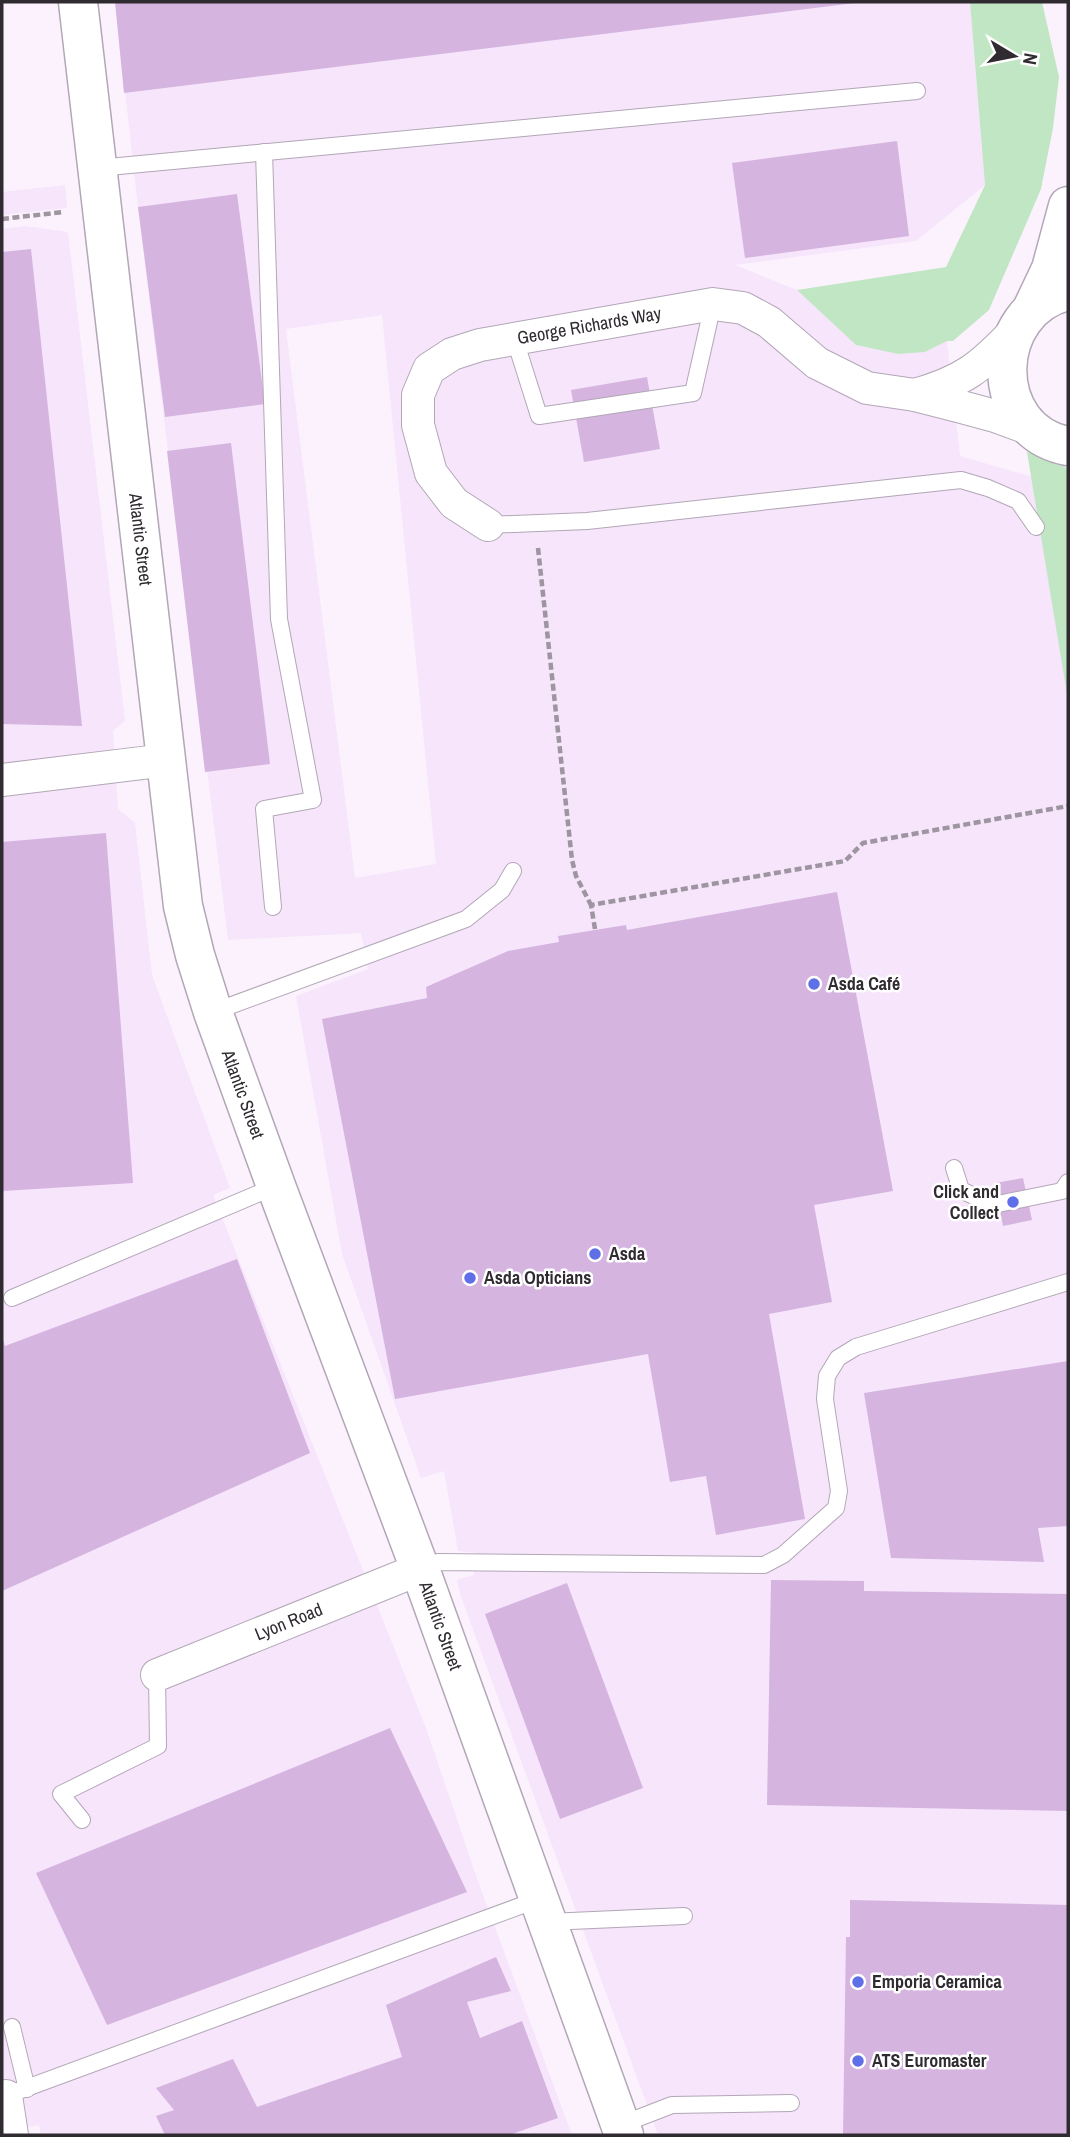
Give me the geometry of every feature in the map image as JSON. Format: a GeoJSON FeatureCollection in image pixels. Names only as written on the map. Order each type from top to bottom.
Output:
{"type":"FeatureCollection","features":[{"type":"Feature","properties":{"kind":"street","name":"Atlantic Street"},"geometry":{"type":"LineString","coordinates":[[78,2],[104,207],[183,905],[195,955],[275,1186],[420,1569],[622,2130]]}},
{"type":"Feature","properties":{"kind":"street","name":"George Richards Way"},"geometry":{"type":"LineString","coordinates":[[915,395],[946,386],[970,374],[990,358],[1024,320],[1051,268],[1068,206]]}},
{"type":"Feature","properties":{"kind":"street"},"geometry":{"type":"LineString","coordinates":[[1058,443],[1018,411],[1008,385],[1007,357],[1024,320],[1055,294],[1068,291]]}},
{"type":"Feature","properties":{"kind":"street","name":"George Richards Way"},"geometry":{"type":"LineString","coordinates":[[488,526],[454,503],[431,473],[418,425],[418,395],[429,369],[452,354],[480,345],[713,304],[743,308],[769,322],[817,363],[867,388],[915,395],[995,416],[1058,443]]}},
{"type":"Feature","properties":{"kind":"street"},"geometry":{"type":"LineString","coordinates":[[2,780],[166,760]]}},
{"type":"Feature","properties":{"kind":"street","name":"Lyon Road"},"geometry":{"type":"LineString","coordinates":[[156,1675],[420,1569]]}},
{"type":"Feature","properties":{"kind":"street"},"geometry":{"type":"LineString","coordinates":[[12,2094],[12,2135]]}},
{"type":"Feature","properties":{"kind":"lane"},"geometry":{"type":"LineString","coordinates":[[98,168],[916,91]]}},
{"type":"Feature","properties":{"kind":"lane"},"geometry":{"type":"LineString","coordinates":[[264,152],[279,619],[313,800],[264,808],[273,908]]}},
{"type":"Feature","properties":{"kind":"lane"},"geometry":{"type":"LineString","coordinates":[[515,340],[539,416],[693,393],[713,304]]}},
{"type":"Feature","properties":{"kind":"lane"},"geometry":{"type":"LineString","coordinates":[[488,526],[587,521],[961,480],[1018,501],[1036,527]]}},
{"type":"Feature","properties":{"kind":"lane"},"geometry":{"type":"LineString","coordinates":[[213,1012],[466,919],[502,890],[513,871]]}},
{"type":"Feature","properties":{"kind":"lane"},"geometry":{"type":"LineString","coordinates":[[954,1168],[961,1190],[993,1205],[1062,1191],[1068,1182]]}},
{"type":"Feature","properties":{"kind":"lane"},"geometry":{"type":"LineString","coordinates":[[12,1298],[275,1186]]}},
{"type":"Feature","properties":{"kind":"lane"},"geometry":{"type":"LineString","coordinates":[[420,1569],[438,1562],[764,1565],[783,1555],[836,1508],[839,1490],[825,1399],[827,1376],[838,1358],[856,1348],[1068,1282]]}},
{"type":"Feature","properties":{"kind":"lane"},"geometry":{"type":"LineString","coordinates":[[82,1820],[61,1794],[158,1746],[156,1675]]}},
{"type":"Feature","properties":{"kind":"lane"},"geometry":{"type":"LineString","coordinates":[[12,2027],[12,2094],[544,1911],[684,1916]]}},
{"type":"Feature","properties":{"kind":"lane"},"geometry":{"type":"LineString","coordinates":[[622,2130],[672,2105],[791,2102]]}},
{"type":"Feature","properties":{"kind":"path"},"geometry":{"type":"LineString","coordinates":[[2,219],[104,207]]}},
{"type":"Feature","properties":{"kind":"path"},"geometry":{"type":"LineString","coordinates":[[535,523],[572,860],[576,876],[591,905],[595,929]]}},
{"type":"Feature","properties":{"kind":"path"},"geometry":{"type":"LineString","coordinates":[[591,905],[845,861],[863,843],[1068,806]]}},
{"type":"Feature","properties":{"kind":"shaded area"},"geometry":{"type":"Polygon","coordinates":[[[115,2],[970,2],[985,185],[916,241],[735,265],[797,290],[856,345],[898,354],[925,352],[947,341],[960,456],[1050,482],[1068,494],[1068,2135],[658,2135],[460,1594],[457,1580],[474,1575],[475,1553],[458,1551],[444,1471],[421,1478],[342,1254],[296,996],[368,969],[361,933],[228,940],[115,2]],[[382,315],[286,329],[355,878],[436,864],[382,315]]]}},
{"type":"Feature","properties":{"kind":"shaded area"},"geometry":{"type":"Polygon","coordinates":[[[65,185],[67,208],[2,215],[2,192],[65,185]]]}},
{"type":"Feature","properties":{"kind":"shaded area"},"geometry":{"type":"Polygon","coordinates":[[[25,226],[68,232],[125,721],[113,731],[118,809],[135,823],[152,975],[230,1188],[213,1195],[426,1728],[480,1887],[572,2135],[41,2135],[39,2125],[2,2131],[2,229],[25,226]]]}},
{"type":"Feature","properties":{"kind":"green space"},"geometry":{"type":"Polygon","coordinates":[[[970,2],[1042,2],[1059,77],[1053,128],[1041,189],[989,310],[953,341],[947,341],[925,352],[898,354],[856,345],[797,290],[946,267],[985,185],[970,2]]]}},
{"type":"Feature","properties":{"kind":"green space"},"geometry":{"type":"Polygon","coordinates":[[[1027,452],[1055,458],[1068,470],[1068,700],[1027,452]]]}},
{"type":"Feature","properties":{"kind":"building"},"geometry":{"type":"Polygon","coordinates":[[[115,2],[855,2],[855,3],[124,93],[115,2]]]}},
{"type":"Feature","properties":{"kind":"building"},"geometry":{"type":"Polygon","coordinates":[[[897,141],[909,236],[745,258],[732,163],[897,141]]]}},
{"type":"Feature","properties":{"kind":"building"},"geometry":{"type":"Polygon","coordinates":[[[237,194],[265,404],[165,417],[138,207],[237,194]]]}},
{"type":"Feature","properties":{"kind":"building"},"geometry":{"type":"Polygon","coordinates":[[[31,249],[82,726],[2,724],[2,252],[31,249]]]}},
{"type":"Feature","properties":{"kind":"building"},"geometry":{"type":"Polygon","coordinates":[[[647,377],[660,449],[584,462],[571,390],[647,377]]]}},
{"type":"Feature","properties":{"kind":"building"},"geometry":{"type":"Polygon","coordinates":[[[231,443],[270,764],[205,772],[167,451],[231,443]]]}},
{"type":"Feature","properties":{"kind":"building"},"geometry":{"type":"Polygon","coordinates":[[[106,833],[133,1183],[3,1191],[2,842],[106,833]]]}},
{"type":"Feature","properties":{"kind":"building","name":"Asda"},"geometry":{"type":"Polygon","coordinates":[[[837,892],[893,1191],[814,1205],[832,1302],[769,1314],[805,1519],[716,1535],[706,1476],[670,1482],[648,1354],[395,1399],[322,1019],[427,998],[426,987],[508,951],[559,942],[558,936],[626,925],[627,930],[837,892]]]}},
{"type":"Feature","properties":{"kind":"building","name":"Click and Collect"},"geometry":{"type":"Polygon","coordinates":[[[1023,1178],[1032,1220],[1003,1226],[995,1183],[1023,1178]]]}},
{"type":"Feature","properties":{"kind":"building"},"geometry":{"type":"Polygon","coordinates":[[[237,1259],[310,1453],[2,1591],[2,1337],[5,1346],[237,1259]]]}},
{"type":"Feature","properties":{"kind":"building"},"geometry":{"type":"Polygon","coordinates":[[[1068,1361],[1068,1526],[1038,1528],[1044,1562],[891,1558],[864,1393],[1068,1361]]]}},
{"type":"Feature","properties":{"kind":"building"},"geometry":{"type":"Polygon","coordinates":[[[771,1580],[864,1581],[864,1591],[1068,1594],[1068,1811],[767,1805],[771,1580]]]}},
{"type":"Feature","properties":{"kind":"building"},"geometry":{"type":"Polygon","coordinates":[[[567,1583],[643,1788],[560,1819],[485,1614],[567,1583]]]}},
{"type":"Feature","properties":{"kind":"building"},"geometry":{"type":"Polygon","coordinates":[[[390,1728],[467,1892],[107,2025],[36,1873],[390,1728]]]}},
{"type":"Feature","properties":{"kind":"building"},"geometry":{"type":"Polygon","coordinates":[[[850,1900],[1068,1905],[1068,2135],[843,2135],[846,1937],[850,1937],[850,1900]]]}},
{"type":"Feature","properties":{"kind":"building"},"geometry":{"type":"Polygon","coordinates":[[[496,1957],[511,1991],[467,2002],[480,2038],[522,2021],[558,2118],[509,2135],[165,2135],[156,2116],[174,2110],[156,2088],[233,2059],[257,2107],[402,2057],[386,2005],[496,1957]]]}},
{"type":"Feature","properties":{"kind":"place","name":"Asda Café"},"geometry":{"type":"Point","coordinates":[814,984]}},
{"type":"Feature","properties":{"kind":"place","name":"Click and Collect"},"geometry":{"type":"Point","coordinates":[1013,1202]}},
{"type":"Feature","properties":{"kind":"place","name":"Asda"},"geometry":{"type":"Point","coordinates":[595,1254]}},
{"type":"Feature","properties":{"kind":"place","name":"Asda Opticians"},"geometry":{"type":"Point","coordinates":[470,1278]}},
{"type":"Feature","properties":{"kind":"place","name":"Emporia Ceramica"},"geometry":{"type":"Point","coordinates":[858,1982]}},
{"type":"Feature","properties":{"kind":"place","name":"ATS Euromaster"},"geometry":{"type":"Point","coordinates":[858,2061]}}]}
